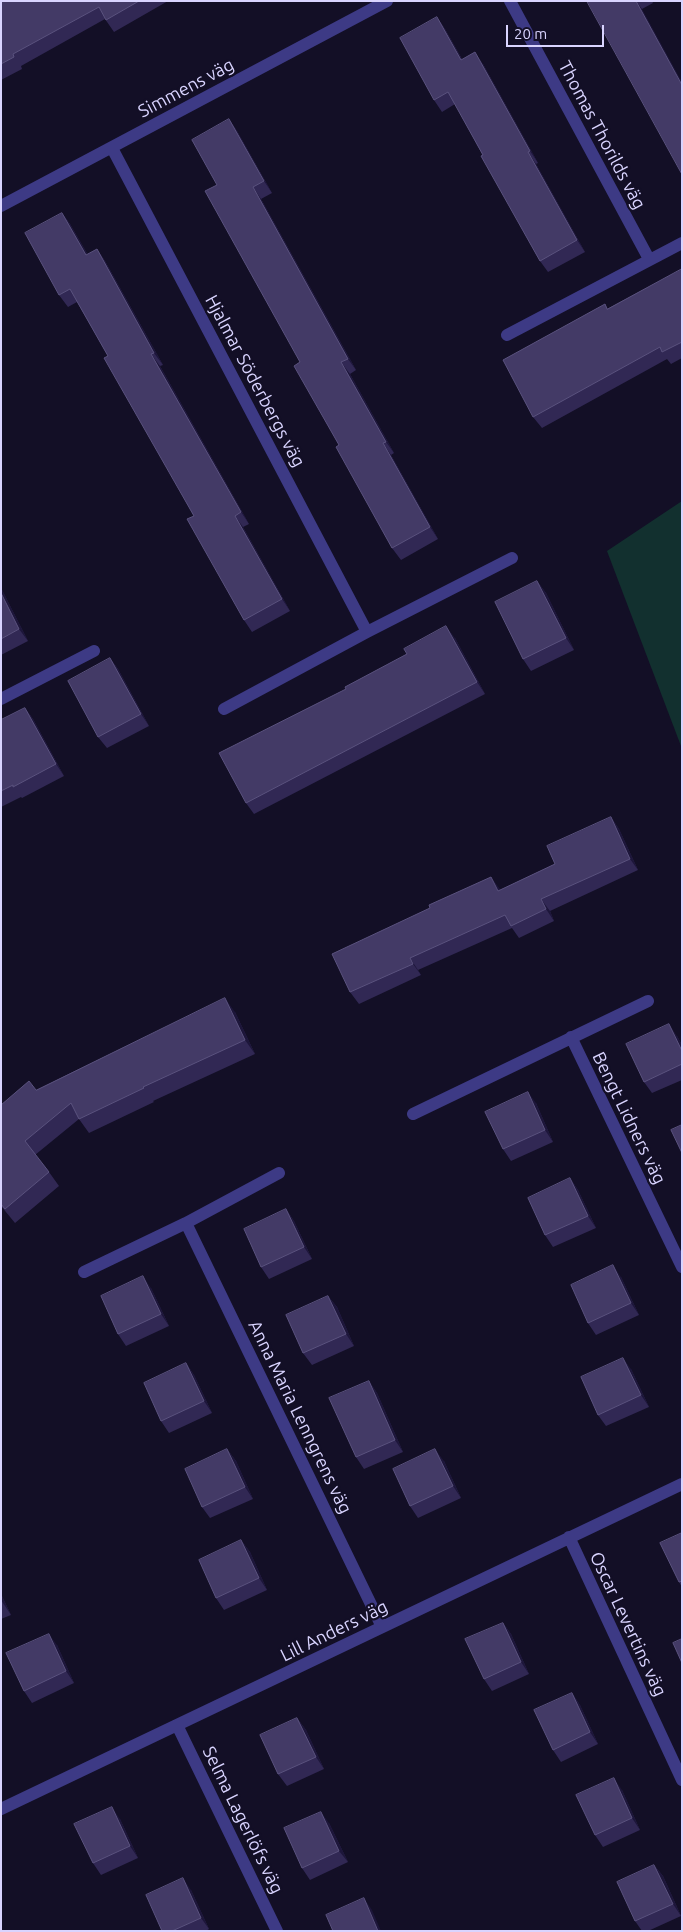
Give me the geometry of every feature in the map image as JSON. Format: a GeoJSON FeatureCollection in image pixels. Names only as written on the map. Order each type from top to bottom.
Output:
{"type":"FeatureCollection","features":[{"type":"Feature","properties":{"kind":"street","name":"Simmens väg"},"geometry":{"type":"LineString","coordinates":[[1,206],[112,148],[372,5],[388,1]]}},
{"type":"Feature","properties":{"kind":"street","name":"Thomas Thorilds väg"},"geometry":{"type":"LineString","coordinates":[[510,1],[649,259]]}},
{"type":"Feature","properties":{"kind":"street","name":"Hjalmar Söderbergs väg"},"geometry":{"type":"LineString","coordinates":[[112,148],[367,632]]}},
{"type":"Feature","properties":{"kind":"street"},"geometry":{"type":"LineString","coordinates":[[507,335],[682,243]]}},
{"type":"Feature","properties":{"kind":"street"},"geometry":{"type":"LineString","coordinates":[[224,709],[367,632],[512,558]]}},
{"type":"Feature","properties":{"kind":"street"},"geometry":{"type":"LineString","coordinates":[[1,699],[94,651]]}},
{"type":"Feature","properties":{"kind":"street","name":"Bengt Lidners väg"},"geometry":{"type":"LineString","coordinates":[[413,1114],[648,1001]]}},
{"type":"Feature","properties":{"kind":"street","name":"Bengt Lidners väg"},"geometry":{"type":"LineString","coordinates":[[571,1037],[682,1267]]}},
{"type":"Feature","properties":{"kind":"street"},"geometry":{"type":"LineString","coordinates":[[84,1272],[186,1223],[279,1174]]}},
{"type":"Feature","properties":{"kind":"street","name":"Anna Maria Lenngrens väg"},"geometry":{"type":"LineString","coordinates":[[186,1223],[382,1627]]}},
{"type":"Feature","properties":{"kind":"street","name":"Lill Anders väg"},"geometry":{"type":"LineString","coordinates":[[1,1809],[682,1484]]}},
{"type":"Feature","properties":{"kind":"street","name":"Oscar Levertins väg"},"geometry":{"type":"LineString","coordinates":[[569,1537],[682,1780]]}},
{"type":"Feature","properties":{"kind":"street","name":"Selma Lagerlöfs väg"},"geometry":{"type":"LineString","coordinates":[[177,1726],[277,1931]]}},
{"type":"Feature","properties":{"kind":"green space"},"geometry":{"type":"Polygon","coordinates":[[[682,501],[682,745],[681,746],[607,551],[682,501]]]}},
{"type":"Feature","properties":{"kind":"building"},"geometry":{"type":"Polygon","coordinates":[[[1,1],[139,1],[106,20],[99,7],[13,54],[14,57],[1,64],[1,1]]]}},
{"type":"Feature","properties":{"kind":"building"},"geometry":{"type":"Polygon","coordinates":[[[587,1],[636,1],[682,85],[682,174],[587,1]]]}},
{"type":"Feature","properties":{"kind":"building"},"geometry":{"type":"Polygon","coordinates":[[[437,17],[461,60],[475,52],[577,240],[540,261],[481,156],[483,155],[448,92],[434,100],[400,38],[437,17]]]}},
{"type":"Feature","properties":{"kind":"building"},"geometry":{"type":"Polygon","coordinates":[[[229,119],[264,181],[253,187],[348,359],[341,362],[386,442],[383,443],[430,527],[392,548],[336,447],[339,445],[294,366],[300,362],[205,191],[217,185],[192,140],[229,119]]]}},
{"type":"Feature","properties":{"kind":"building"},"geometry":{"type":"Polygon","coordinates":[[[62,213],[86,255],[97,249],[154,353],[151,354],[241,512],[235,516],[282,599],[244,620],[187,519],[194,516],[104,358],[108,356],[70,289],[59,295],[25,233],[62,213]]]}},
{"type":"Feature","properties":{"kind":"building"},"geometry":{"type":"Polygon","coordinates":[[[682,269],[682,342],[662,352],[660,347],[533,417],[503,360],[605,304],[607,309],[682,269]]]}},
{"type":"Feature","properties":{"kind":"building"},"geometry":{"type":"Polygon","coordinates":[[[537,581],[566,638],[523,659],[495,602],[537,581]]]}},
{"type":"Feature","properties":{"kind":"building"},"geometry":{"type":"Polygon","coordinates":[[[1,593],[19,629],[1,639],[1,593]]]}},
{"type":"Feature","properties":{"kind":"building"},"geometry":{"type":"Polygon","coordinates":[[[446,626],[477,682],[246,803],[219,753],[346,689],[345,687],[407,654],[404,649],[446,626]]]}},
{"type":"Feature","properties":{"kind":"building"},"geometry":{"type":"Polygon","coordinates":[[[110,658],[141,714],[98,737],[68,681],[110,658]]]}},
{"type":"Feature","properties":{"kind":"building"},"geometry":{"type":"Polygon","coordinates":[[[25,708],[56,764],[13,787],[13,785],[1,791],[1,720],[25,708]]]}},
{"type":"Feature","properties":{"kind":"building"},"geometry":{"type":"Polygon","coordinates":[[[611,817],[630,859],[541,899],[546,909],[511,926],[505,915],[410,958],[413,964],[350,992],[332,954],[430,908],[429,905],[491,877],[498,891],[555,864],[547,846],[611,817]]]}},
{"type":"Feature","properties":{"kind":"building"},"geometry":{"type":"Polygon","coordinates":[[[225,998],[245,1040],[79,1119],[71,1103],[25,1141],[49,1172],[5,1209],[1,1204],[1,1105],[29,1081],[36,1090],[225,998]]]}},
{"type":"Feature","properties":{"kind":"building"},"geometry":{"type":"Polygon","coordinates":[[[669,1024],[682,1051],[682,1064],[644,1082],[626,1044],[669,1024]]]}},
{"type":"Feature","properties":{"kind":"building"},"geometry":{"type":"Polygon","coordinates":[[[528,1092],[545,1130],[503,1149],[485,1112],[528,1092]]]}},
{"type":"Feature","properties":{"kind":"building"},"geometry":{"type":"Polygon","coordinates":[[[682,1125],[682,1153],[671,1130],[682,1125]]]}},
{"type":"Feature","properties":{"kind":"building"},"geometry":{"type":"Polygon","coordinates":[[[570,1178],[588,1216],[545,1235],[528,1198],[570,1178]]]}},
{"type":"Feature","properties":{"kind":"building"},"geometry":{"type":"Polygon","coordinates":[[[286,1209],[304,1247],[261,1267],[244,1229],[286,1209]]]}},
{"type":"Feature","properties":{"kind":"building"},"geometry":{"type":"Polygon","coordinates":[[[613,1265],[631,1303],[588,1323],[571,1285],[613,1265]]]}},
{"type":"Feature","properties":{"kind":"building"},"geometry":{"type":"Polygon","coordinates":[[[143,1276],[161,1314],[118,1334],[101,1296],[143,1276]]]}},
{"type":"Feature","properties":{"kind":"building"},"geometry":{"type":"Polygon","coordinates":[[[328,1296],[346,1334],[303,1353],[286,1315],[328,1296]]]}},
{"type":"Feature","properties":{"kind":"building"},"geometry":{"type":"Polygon","coordinates":[[[623,1358],[641,1395],[598,1415],[581,1377],[623,1358]]]}},
{"type":"Feature","properties":{"kind":"building"},"geometry":{"type":"Polygon","coordinates":[[[186,1363],[204,1401],[161,1421],[144,1383],[186,1363]]]}},
{"type":"Feature","properties":{"kind":"building"},"geometry":{"type":"Polygon","coordinates":[[[369,1381],[395,1440],[356,1457],[329,1398],[369,1381]]]}},
{"type":"Feature","properties":{"kind":"building"},"geometry":{"type":"Polygon","coordinates":[[[227,1449],[245,1487],[202,1507],[185,1469],[227,1449]]]}},
{"type":"Feature","properties":{"kind":"building"},"geometry":{"type":"Polygon","coordinates":[[[435,1449],[453,1486],[410,1506],[393,1469],[435,1449]]]}},
{"type":"Feature","properties":{"kind":"building"},"geometry":{"type":"Polygon","coordinates":[[[682,1533],[682,1581],[679,1582],[660,1543],[682,1533]]]}},
{"type":"Feature","properties":{"kind":"building"},"geometry":{"type":"Polygon","coordinates":[[[241,1540],[259,1578],[216,1598],[199,1560],[241,1540]]]}},
{"type":"Feature","properties":{"kind":"building"},"geometry":{"type":"Polygon","coordinates":[[[503,1623],[521,1662],[484,1679],[465,1639],[503,1623]]]}},
{"type":"Feature","properties":{"kind":"building"},"geometry":{"type":"Polygon","coordinates":[[[49,1634],[66,1671],[24,1691],[6,1653],[49,1634]]]}},
{"type":"Feature","properties":{"kind":"building"},"geometry":{"type":"Polygon","coordinates":[[[682,1639],[682,1663],[673,1643],[682,1639]]]}},
{"type":"Feature","properties":{"kind":"building"},"geometry":{"type":"Polygon","coordinates":[[[572,1693],[590,1732],[553,1750],[534,1710],[572,1693]]]}},
{"type":"Feature","properties":{"kind":"building"},"geometry":{"type":"Polygon","coordinates":[[[297,1718],[316,1757],[278,1774],[260,1735],[297,1718]]]}},
{"type":"Feature","properties":{"kind":"building"},"geometry":{"type":"Polygon","coordinates":[[[614,1778],[632,1818],[595,1835],[576,1795],[614,1778]]]}},
{"type":"Feature","properties":{"kind":"building"},"geometry":{"type":"Polygon","coordinates":[[[112,1807],[130,1846],[93,1863],[74,1824],[112,1807]]]}},
{"type":"Feature","properties":{"kind":"building"},"geometry":{"type":"Polygon","coordinates":[[[321,1812],[339,1851],[302,1868],[284,1828],[321,1812]]]}},
{"type":"Feature","properties":{"kind":"building"},"geometry":{"type":"Polygon","coordinates":[[[654,1865],[673,1904],[635,1921],[617,1882],[654,1865]]]}},
{"type":"Feature","properties":{"kind":"building"},"geometry":{"type":"Polygon","coordinates":[[[183,1878],[201,1918],[172,1931],[162,1931],[146,1895],[183,1878]]]}},
{"type":"Feature","properties":{"kind":"building"},"geometry":{"type":"Polygon","coordinates":[[[364,1898],[378,1931],[333,1931],[326,1915],[364,1898]]]}}]}
